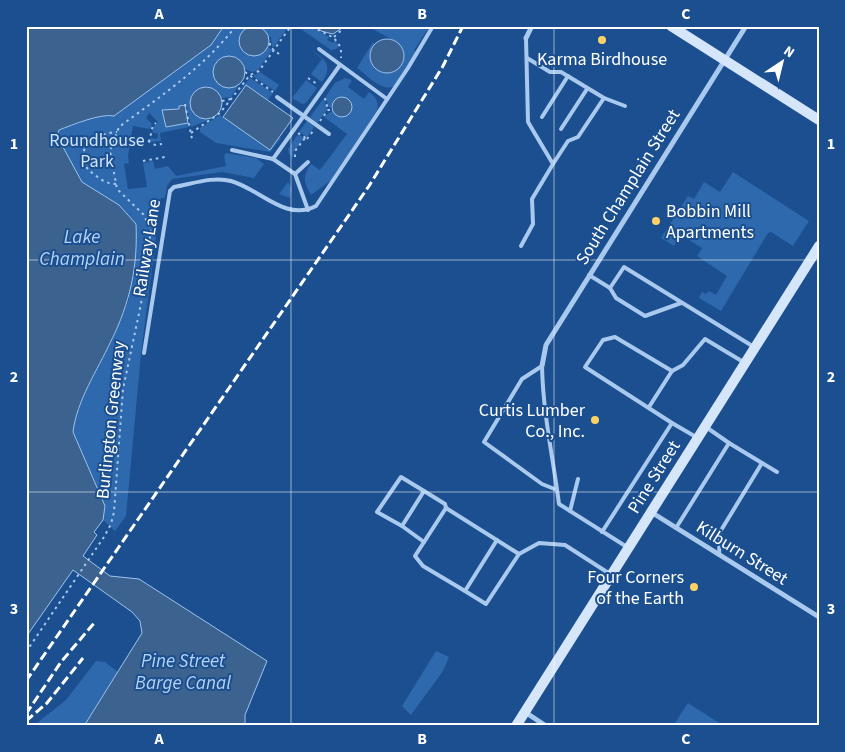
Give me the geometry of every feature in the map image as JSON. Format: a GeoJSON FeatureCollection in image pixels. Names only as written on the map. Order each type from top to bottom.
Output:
{"type":"FeatureCollection","features":[{"type":"Feature","properties":{"kind":"main road"},"geometry":{"type":"LineString","coordinates":[[671,26],[819,120]]}},
{"type":"Feature","properties":{"kind":"main road","name":"Pine Street"},"geometry":{"type":"LineString","coordinates":[[516,726],[819,246]]}},
{"type":"Feature","properties":{"kind":"street"},"geometry":{"type":"LineString","coordinates":[[526,38],[532,26]]}},
{"type":"Feature","properties":{"kind":"street","name":"South Champlain Street"},"geometry":{"type":"LineString","coordinates":[[542,366],[546,345],[746,26]]}},
{"type":"Feature","properties":{"kind":"street","name":"Kilburn Street"},"geometry":{"type":"LineString","coordinates":[[651,512],[819,617]]}},
{"type":"Feature","properties":{"kind":"street"},"geometry":{"type":"LineString","coordinates":[[525,712],[546,726]]}},
{"type":"Feature","properties":{"kind":"lane"},"geometry":{"type":"LineString","coordinates":[[232,150],[273,160],[294,174],[308,210],[316,206],[433,26]]}},
{"type":"Feature","properties":{"kind":"lane"},"geometry":{"type":"LineString","coordinates":[[526,38],[528,122],[553,164]]}},
{"type":"Feature","properties":{"kind":"lane"},"geometry":{"type":"LineString","coordinates":[[319,50],[386,99]]}},
{"type":"Feature","properties":{"kind":"lane"},"geometry":{"type":"LineString","coordinates":[[526,58],[550,72],[561,72],[604,98],[625,106]]}},
{"type":"Feature","properties":{"kind":"lane"},"geometry":{"type":"LineString","coordinates":[[273,160],[340,65]]}},
{"type":"Feature","properties":{"kind":"lane"},"geometry":{"type":"LineString","coordinates":[[542,117],[568,76]]}},
{"type":"Feature","properties":{"kind":"lane"},"geometry":{"type":"LineString","coordinates":[[561,129],[588,88]]}},
{"type":"Feature","properties":{"kind":"lane"},"geometry":{"type":"LineString","coordinates":[[277,97],[329,134]]}},
{"type":"Feature","properties":{"kind":"lane"},"geometry":{"type":"LineString","coordinates":[[521,246],[532,224],[532,199],[568,141],[578,137],[604,98]]}},
{"type":"Feature","properties":{"kind":"lane"},"geometry":{"type":"LineString","coordinates":[[294,174],[308,162]]}},
{"type":"Feature","properties":{"kind":"lane","name":"Railway Lane"},"geometry":{"type":"LineString","coordinates":[[144,353],[170,191],[174,187],[216,179],[231,181],[253,190],[281,207],[300,212],[308,210]]}},
{"type":"Feature","properties":{"kind":"lane"},"geometry":{"type":"LineString","coordinates":[[610,288],[624,268],[754,347]]}},
{"type":"Feature","properties":{"kind":"lane"},"geometry":{"type":"LineString","coordinates":[[589,275],[610,288],[616,298],[645,316],[681,303]]}},
{"type":"Feature","properties":{"kind":"lane"},"geometry":{"type":"LineString","coordinates":[[672,371],[615,337],[603,340],[585,367],[698,438]]}},
{"type":"Feature","properties":{"kind":"lane"},"geometry":{"type":"LineString","coordinates":[[649,407],[672,371],[683,365],[704,339],[744,363]]}},
{"type":"Feature","properties":{"kind":"lane"},"geometry":{"type":"LineString","coordinates":[[557,490],[542,484],[484,442],[522,379],[542,366],[546,434],[552,450],[559,504],[628,548]]}},
{"type":"Feature","properties":{"kind":"lane"},"geometry":{"type":"LineString","coordinates":[[602,532],[672,423]]}},
{"type":"Feature","properties":{"kind":"lane"},"geometry":{"type":"LineString","coordinates":[[705,426],[777,472]]}},
{"type":"Feature","properties":{"kind":"lane"},"geometry":{"type":"LineString","coordinates":[[676,528],[729,443]]}},
{"type":"Feature","properties":{"kind":"lane"},"geometry":{"type":"LineString","coordinates":[[719,555],[720,532],[762,463]]}},
{"type":"Feature","properties":{"kind":"lane"},"geometry":{"type":"LineString","coordinates":[[424,542],[378,512],[401,477],[519,554]]}},
{"type":"Feature","properties":{"kind":"lane"},"geometry":{"type":"LineString","coordinates":[[570,511],[578,479]]}},
{"type":"Feature","properties":{"kind":"lane"},"geometry":{"type":"LineString","coordinates":[[402,526],[424,491]]}},
{"type":"Feature","properties":{"kind":"lane"},"geometry":{"type":"LineString","coordinates":[[446,508],[415,556],[423,566],[486,604],[519,554],[539,544],[565,545],[612,575]]}},
{"type":"Feature","properties":{"kind":"lane"},"geometry":{"type":"LineString","coordinates":[[465,591],[497,540]]}},
{"type":"Feature","properties":{"kind":"path"},"geometry":{"type":"LineString","coordinates":[[116,184],[103,181],[87,170],[82,159],[82,152],[98,136],[106,132],[117,132],[119,126],[185,79],[204,62],[236,26]]}},
{"type":"Feature","properties":{"kind":"path"},"geometry":{"type":"LineString","coordinates":[[191,133],[220,114],[250,75],[259,71],[291,26]]}},
{"type":"Feature","properties":{"kind":"path"},"geometry":{"type":"LineString","coordinates":[[312,26],[334,37],[340,45],[340,65]]}},
{"type":"Feature","properties":{"kind":"path"},"geometry":{"type":"LineString","coordinates":[[334,37],[346,26]]}},
{"type":"Feature","properties":{"kind":"path"},"geometry":{"type":"LineString","coordinates":[[412,26],[420,26]]}},
{"type":"Feature","properties":{"kind":"path"},"geometry":{"type":"LineString","coordinates":[[270,42],[270,47],[279,54]]}},
{"type":"Feature","properties":{"kind":"path"},"geometry":{"type":"LineString","coordinates":[[245,72],[277,97]]}},
{"type":"Feature","properties":{"kind":"path"},"geometry":{"type":"LineString","coordinates":[[308,78],[324,88],[328,110],[332,110]]}},
{"type":"Feature","properties":{"kind":"path"},"geometry":{"type":"LineString","coordinates":[[222,101],[231,99]]}},
{"type":"Feature","properties":{"kind":"path"},"geometry":{"type":"LineString","coordinates":[[185,104],[192,139]]}},
{"type":"Feature","properties":{"kind":"path"},"geometry":{"type":"LineString","coordinates":[[156,122],[153,125],[148,141],[155,146],[162,144]]}},
{"type":"Feature","properties":{"kind":"path"},"geometry":{"type":"LineString","coordinates":[[294,130],[309,140]]}},
{"type":"Feature","properties":{"kind":"path","name":"Burlington Greenway"},"geometry":{"type":"LineString","coordinates":[[26,652],[112,524],[123,390],[151,240],[151,229],[143,214],[117,189],[110,151],[117,132]]}},
{"type":"Feature","properties":{"kind":"path"},"geometry":{"type":"LineString","coordinates":[[295,157],[294,154],[305,138]]}},
{"type":"Feature","properties":{"kind":"path"},"geometry":{"type":"LineString","coordinates":[[143,161],[165,157]]}},
{"type":"Feature","properties":{"kind":"green space","name":"Roundhouse Park"},"geometry":{"type":"Polygon","coordinates":[[[224,26],[250,26],[248,27],[246,53],[254,55],[268,47],[272,50],[258,70],[253,72],[244,69],[238,59],[220,86],[229,88],[239,85],[231,97],[221,98],[219,94],[207,120],[211,119],[191,127],[186,103],[179,106],[180,109],[162,110],[166,127],[188,123],[189,127],[160,133],[161,141],[151,142],[151,138],[157,139],[158,134],[152,132],[158,122],[149,113],[146,118],[152,124],[150,129],[133,126],[128,156],[129,163],[124,164],[128,189],[147,187],[143,163],[153,161],[155,169],[168,166],[176,176],[226,166],[224,156],[226,153],[256,158],[264,164],[254,178],[222,172],[172,179],[167,186],[165,198],[161,198],[141,354],[126,516],[115,531],[103,520],[105,506],[73,432],[84,394],[112,340],[129,299],[119,205],[82,182],[57,136],[59,130],[102,116],[114,116],[211,45],[224,26]]]}},
{"type":"Feature","properties":{"kind":"green space"},"geometry":{"type":"Polygon","coordinates":[[[259,26],[289,26],[274,47],[272,47],[271,37],[259,26]]]}},
{"type":"Feature","properties":{"kind":"green space"},"geometry":{"type":"Polygon","coordinates":[[[293,26],[310,26],[329,37],[327,40],[333,43],[335,40],[339,46],[331,50],[298,27],[296,29],[293,26]]]}},
{"type":"Feature","properties":{"kind":"green space"},"geometry":{"type":"Polygon","coordinates":[[[374,26],[430,26],[414,50],[417,53],[395,86],[390,88],[370,79],[357,68],[373,42],[375,44],[371,49],[381,73],[392,73],[403,62],[402,49],[399,45],[373,29],[374,26]]]}},
{"type":"Feature","properties":{"kind":"green space"},"geometry":{"type":"Polygon","coordinates":[[[312,50],[324,60],[327,67],[327,72],[322,82],[311,74],[322,59],[312,50]]]}},
{"type":"Feature","properties":{"kind":"green space"},"geometry":{"type":"Polygon","coordinates":[[[260,72],[279,85],[275,91],[253,76],[260,72]]]}},
{"type":"Feature","properties":{"kind":"green space"},"geometry":{"type":"Polygon","coordinates":[[[250,78],[273,93],[268,100],[246,85],[240,90],[250,78]]]}},
{"type":"Feature","properties":{"kind":"green space"},"geometry":{"type":"Polygon","coordinates":[[[345,78],[352,80],[348,87],[364,99],[369,92],[376,100],[378,107],[334,178],[311,195],[305,180],[308,168],[311,164],[320,170],[347,134],[324,117],[333,110],[337,116],[331,105],[331,108],[328,106],[326,96],[335,83],[345,78]]]}},
{"type":"Feature","properties":{"kind":"green space"},"geometry":{"type":"Polygon","coordinates":[[[306,80],[317,88],[306,103],[302,104],[292,98],[306,80]]]}},
{"type":"Feature","properties":{"kind":"green space"},"geometry":{"type":"Polygon","coordinates":[[[324,98],[327,110],[317,123],[310,117],[324,98]]]}},
{"type":"Feature","properties":{"kind":"green space"},"geometry":{"type":"Polygon","coordinates":[[[220,115],[270,150],[281,138],[270,152],[216,143],[200,132],[200,128],[220,115]]]}},
{"type":"Feature","properties":{"kind":"green space"},"geometry":{"type":"Polygon","coordinates":[[[307,121],[314,127],[307,137],[299,132],[307,121]]]}},
{"type":"Feature","properties":{"kind":"green space"},"geometry":{"type":"Polygon","coordinates":[[[298,134],[304,138],[293,153],[293,158],[289,154],[288,149],[298,134]]]}},
{"type":"Feature","properties":{"kind":"green space"},"geometry":{"type":"Polygon","coordinates":[[[733,172],[809,221],[793,246],[771,232],[768,233],[721,311],[699,298],[702,292],[706,294],[709,291],[716,295],[727,276],[697,256],[702,248],[681,235],[674,246],[661,238],[688,196],[694,199],[704,182],[720,192],[733,172]]]}},
{"type":"Feature","properties":{"kind":"green space"},"geometry":{"type":"Polygon","coordinates":[[[288,182],[292,189],[290,198],[279,194],[288,182]]]}},
{"type":"Feature","properties":{"kind":"green space"},"geometry":{"type":"Polygon","coordinates":[[[436,651],[449,657],[443,671],[411,715],[402,706],[436,651]]]}},
{"type":"Feature","properties":{"kind":"green space"},"geometry":{"type":"Polygon","coordinates":[[[96,661],[105,662],[118,672],[84,726],[33,726],[66,700],[96,661]]]}},
{"type":"Feature","properties":{"kind":"green space"},"geometry":{"type":"Polygon","coordinates":[[[688,703],[724,726],[673,726],[688,703]]]}},
{"type":"Feature","properties":{"kind":"water","name":"Lake Champlain"},"geometry":{"type":"Polygon","coordinates":[[[26,26],[224,26],[211,45],[114,116],[94,118],[59,130],[57,136],[82,182],[119,205],[136,224],[136,255],[128,298],[118,327],[83,397],[73,432],[105,506],[103,520],[94,532],[97,535],[83,556],[110,576],[139,579],[267,661],[245,715],[245,726],[84,726],[142,633],[140,621],[132,612],[73,570],[26,637],[26,26]]]}},
{"type":"Feature","properties":{"kind":"water"},"geometry":{"type":"Polygon","coordinates":[[[254,26],[260,27],[268,35],[268,47],[260,55],[254,56],[248,55],[240,47],[239,41],[240,35],[248,27],[254,26]]]}},
{"type":"Feature","properties":{"kind":"water"},"geometry":{"type":"Polygon","coordinates":[[[317,26],[345,26],[333,34],[321,31],[317,26]]]}},
{"type":"Feature","properties":{"kind":"water"},"geometry":{"type":"Polygon","coordinates":[[[387,39],[394,40],[399,44],[403,49],[403,63],[399,68],[394,72],[387,73],[380,72],[375,68],[371,63],[370,56],[371,49],[375,44],[380,40],[387,39]]]}},
{"type":"Feature","properties":{"kind":"water"},"geometry":{"type":"Polygon","coordinates":[[[229,56],[235,57],[240,61],[244,66],[244,78],[240,83],[235,87],[229,88],[223,87],[218,83],[214,78],[213,72],[214,66],[218,61],[223,57],[229,56]]]}},
{"type":"Feature","properties":{"kind":"water"},"geometry":{"type":"Polygon","coordinates":[[[246,85],[293,118],[270,150],[223,117],[246,85]]]}},
{"type":"Feature","properties":{"kind":"water"},"geometry":{"type":"Polygon","coordinates":[[[206,87],[212,88],[217,92],[221,97],[221,109],[217,114],[212,118],[206,119],[200,118],[195,114],[191,109],[190,103],[191,97],[195,92],[200,88],[206,87]]]}},
{"type":"Feature","properties":{"kind":"water"},"geometry":{"type":"Polygon","coordinates":[[[338,97],[346,97],[352,103],[352,111],[346,117],[338,117],[332,111],[332,103],[338,97]]]}},
{"type":"Feature","properties":{"kind":"water"},"geometry":{"type":"Polygon","coordinates":[[[185,105],[188,123],[166,127],[162,110],[179,109],[179,106],[185,105]]]}},
{"type":"Feature","properties":{"kind":"railway"},"geometry":{"type":"LineString","coordinates":[[26,681],[369,186],[443,66],[463,26]]}},
{"type":"Feature","properties":{"kind":"railway"},"geometry":{"type":"LineString","coordinates":[[26,714],[61,662],[95,622]]}},
{"type":"Feature","properties":{"kind":"railway"},"geometry":{"type":"LineString","coordinates":[[26,721],[47,703],[83,658]]}},
{"type":"Feature","properties":{"kind":"place","name":"Karma Birdhouse"},"geometry":{"type":"Point","coordinates":[602,40]}},
{"type":"Feature","properties":{"kind":"place","name":"Bobbin Mill Apartments"},"geometry":{"type":"Point","coordinates":[656,221]}},
{"type":"Feature","properties":{"kind":"place","name":"Curtis Lumber Co., Inc."},"geometry":{"type":"Point","coordinates":[595,420]}},
{"type":"Feature","properties":{"kind":"place","name":"Four Corners of the Earth"},"geometry":{"type":"Point","coordinates":[694,587]}},
{"type":"Feature","properties":{"kind":"water label","name":"Pine Street Barge Canal"},"geometry":{"type":"Point","coordinates":[183,672]}}]}
